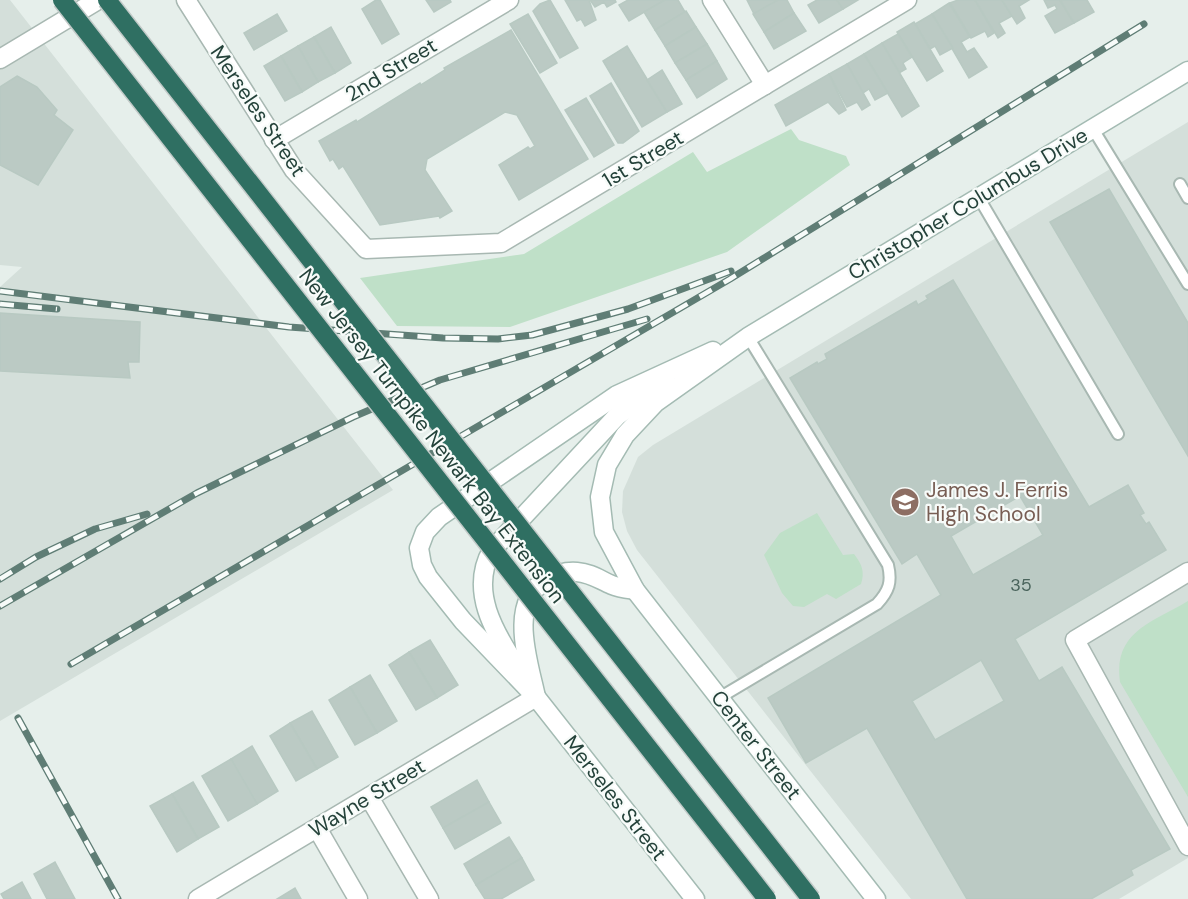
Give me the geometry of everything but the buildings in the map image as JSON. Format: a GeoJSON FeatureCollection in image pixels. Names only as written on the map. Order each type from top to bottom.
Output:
{"type":"FeatureCollection","features":[{"type":"Feature","properties":{"kind":"highway","name":"New Jersey Turnpike Newark Bay Extension"},"geometry":{"type":"LineString","coordinates":[[62,0],[767,899]]}},
{"type":"Feature","properties":{"kind":"highway","name":"New Jersey Turnpike Newark Bay Extension"},"geometry":{"type":"LineString","coordinates":[[107,0],[811,899]]}},
{"type":"Feature","properties":{"kind":"main road"},"geometry":{"type":"LineString","coordinates":[[0,59],[98,0]]}},
{"type":"Feature","properties":{"kind":"main road","name":"Merseles Street"},"geometry":{"type":"LineString","coordinates":[[186,0],[294,170],[361,244]]}},
{"type":"Feature","properties":{"kind":"main road","name":"2nd Street"},"geometry":{"type":"LineString","coordinates":[[274,140],[508,0]]}},
{"type":"Feature","properties":{"kind":"main road"},"geometry":{"type":"LineString","coordinates":[[712,0],[765,85]]}},
{"type":"Feature","properties":{"kind":"main road","name":"1st Street"},"geometry":{"type":"LineString","coordinates":[[361,244],[366,249],[501,243],[907,0]]}},
{"type":"Feature","properties":{"kind":"main road","name":"Christopher Columbus Drive"},"geometry":{"type":"LineString","coordinates":[[635,590],[604,532],[600,497],[608,465],[625,435],[656,403],[748,337],[1188,71]]}},
{"type":"Feature","properties":{"kind":"main road","name":"Christopher Columbus Drive"},"geometry":{"type":"LineString","coordinates":[[536,697],[463,621],[437,590],[418,555],[420,540],[439,517],[598,406],[638,383],[748,337]]}},
{"type":"Feature","properties":{"kind":"main road","name":"Christopher Columbus Drive"},"geometry":{"type":"LineString","coordinates":[[536,697],[491,620],[483,593],[483,570],[487,560],[492,550],[617,416],[703,356]]}},
{"type":"Feature","properties":{"kind":"main road"},"geometry":{"type":"LineString","coordinates":[[536,697],[524,619],[528,599],[534,590],[551,577],[564,572],[577,572],[602,579],[613,586],[635,590]]}},
{"type":"Feature","properties":{"kind":"main road"},"geometry":{"type":"LineString","coordinates":[[1188,572],[1075,640],[1188,846]]}},
{"type":"Feature","properties":{"kind":"main road","name":"Center Street"},"geometry":{"type":"LineString","coordinates":[[635,590],[876,899]]}},
{"type":"Feature","properties":{"kind":"main road","name":"Merseles Street"},"geometry":{"type":"LineString","coordinates":[[536,697],[695,899]]}},
{"type":"Feature","properties":{"kind":"main road","name":"Wayne Street"},"geometry":{"type":"LineString","coordinates":[[198,899],[536,697]]}},
{"type":"Feature","properties":{"kind":"main road"},"geometry":{"type":"LineString","coordinates":[[369,797],[429,899]]}},
{"type":"Feature","properties":{"kind":"main road"},"geometry":{"type":"LineString","coordinates":[[317,828],[358,899]]}},
{"type":"Feature","properties":{"kind":"lane"},"geometry":{"type":"LineString","coordinates":[[1093,129],[1188,284]]}},
{"type":"Feature","properties":{"kind":"lane"},"geometry":{"type":"LineString","coordinates":[[1180,184],[1188,198]]}},
{"type":"Feature","properties":{"kind":"lane"},"geometry":{"type":"LineString","coordinates":[[978,198],[1118,434]]}},
{"type":"Feature","properties":{"kind":"lane"},"geometry":{"type":"LineString","coordinates":[[719,698],[877,604],[888,593],[891,579],[888,565],[748,337]]}},
{"type":"Feature","properties":{"kind":"shaded area"},"geometry":{"type":"Polygon","coordinates":[[[0,0],[10,0],[393,490],[0,721],[0,287],[22,267],[0,265],[0,0]]]}},
{"type":"Feature","properties":{"kind":"shaded area","name":"James J. Ferris High School"},"geometry":{"type":"Polygon","coordinates":[[[1188,122],[1188,858],[1119,899],[911,899],[637,550],[627,531],[622,512],[623,491],[638,457],[653,445],[1188,122]]]}},
{"type":"Feature","properties":{"kind":"green space"},"geometry":{"type":"Polygon","coordinates":[[[791,129],[799,140],[846,156],[850,165],[727,252],[510,327],[397,326],[360,278],[524,254],[693,152],[707,172],[791,129]]]}},
{"type":"Feature","properties":{"kind":"green space"},"geometry":{"type":"Polygon","coordinates":[[[817,513],[843,555],[854,554],[857,558],[862,568],[861,584],[836,599],[827,594],[804,607],[793,606],[782,593],[764,555],[780,533],[817,513]]]}},
{"type":"Feature","properties":{"kind":"green space"},"geometry":{"type":"Polygon","coordinates":[[[1188,601],[1188,797],[1120,682],[1119,665],[1122,651],[1138,631],[1188,601]]]}},
{"type":"Feature","properties":{"kind":"railway"},"geometry":{"type":"LineString","coordinates":[[71,664],[730,279],[1144,24]]}},
{"type":"Feature","properties":{"kind":"railway"},"geometry":{"type":"LineString","coordinates":[[0,291],[289,327],[443,338],[498,339],[532,335],[628,309],[731,271]]}},
{"type":"Feature","properties":{"kind":"railway"},"geometry":{"type":"LineString","coordinates":[[0,304],[57,309]]}},
{"type":"Feature","properties":{"kind":"railway"},"geometry":{"type":"LineString","coordinates":[[0,606],[197,493],[353,417],[440,380],[647,319]]}},
{"type":"Feature","properties":{"kind":"railway"},"geometry":{"type":"LineString","coordinates":[[0,579],[36,557],[95,529],[147,514]]}},
{"type":"Feature","properties":{"kind":"railway"},"geometry":{"type":"LineString","coordinates":[[18,718],[118,899]]}},
{"type":"Feature","properties":{"kind":"place","name":"James J. Ferris High School"},"geometry":{"type":"Point","coordinates":[905,502]}}]}
